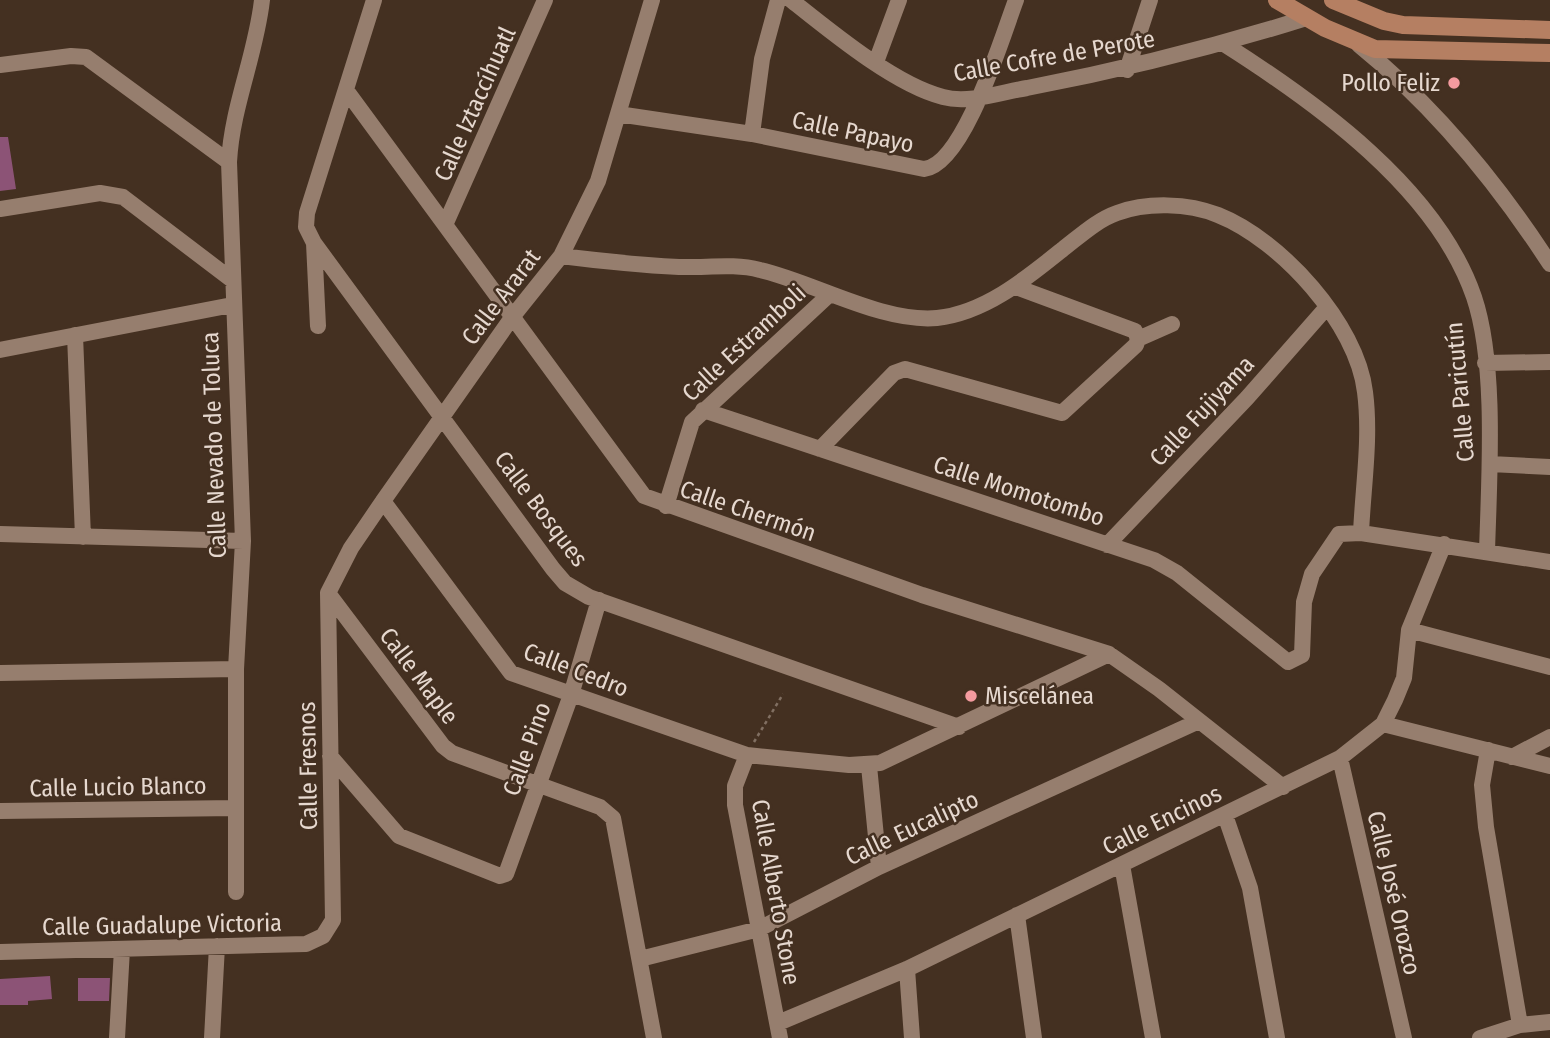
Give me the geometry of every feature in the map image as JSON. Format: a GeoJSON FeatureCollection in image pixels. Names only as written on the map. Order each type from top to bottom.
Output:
{"type":"FeatureCollection","features":[{"type":"Feature","properties":{"kind":"main road"},"geometry":{"type":"LineString","coordinates":[[1277,0],[1306,18],[1357,43],[1376,49],[1550,52]]}},
{"type":"Feature","properties":{"kind":"main road"},"geometry":{"type":"LineString","coordinates":[[1333,0],[1384,21],[1402,25],[1550,30]]}},
{"type":"Feature","properties":{"kind":"street","name":"Calle Nevado de Toluca"},"geometry":{"type":"LineString","coordinates":[[236,892],[236,669],[243,541],[232,305],[229,162],[231,131],[251,68],[262,0]]}},
{"type":"Feature","properties":{"kind":"street"},"geometry":{"type":"LineString","coordinates":[[346,90],[373,0]]}},
{"type":"Feature","properties":{"kind":"street","name":"Calle Iztaccíhuatl"},"geometry":{"type":"LineString","coordinates":[[445,225],[545,0]]}},
{"type":"Feature","properties":{"kind":"street","name":"Calle Ararat"},"geometry":{"type":"LineString","coordinates":[[328,593],[351,548],[383,501],[513,316],[561,256],[598,181],[652,0]]}},
{"type":"Feature","properties":{"kind":"street"},"geometry":{"type":"LineString","coordinates":[[752,134],[762,59],[778,0]]}},
{"type":"Feature","properties":{"kind":"street","name":"Calle Cofre de Perote"},"geometry":{"type":"LineString","coordinates":[[791,0],[876,62],[923,90],[945,98],[980,96],[1127,70],[1306,18]]}},
{"type":"Feature","properties":{"kind":"street"},"geometry":{"type":"LineString","coordinates":[[876,62],[898,0]]}},
{"type":"Feature","properties":{"kind":"street","name":"Calle Papayo"},"geometry":{"type":"LineString","coordinates":[[618,114],[752,134],[924,169],[933,168],[951,152],[980,96],[1016,0]]}},
{"type":"Feature","properties":{"kind":"street"},"geometry":{"type":"LineString","coordinates":[[1127,70],[1150,0]]}},
{"type":"Feature","properties":{"kind":"street"},"geometry":{"type":"LineString","coordinates":[[1357,43],[1416,97],[1490,180],[1550,264]]}},
{"type":"Feature","properties":{"kind":"street","name":"Calle Paricutín"},"geometry":{"type":"LineString","coordinates":[[1224,44],[1272,74],[1387,166],[1427,213],[1455,252],[1474,298],[1485,363],[1490,464],[1487,552]]}},
{"type":"Feature","properties":{"kind":"street"},"geometry":{"type":"LineString","coordinates":[[0,65],[71,55],[86,57],[229,162]]}},
{"type":"Feature","properties":{"kind":"street","name":"Calle Chermón"},"geometry":{"type":"LineString","coordinates":[[346,90],[513,316],[636,489],[666,506],[922,595],[1108,654],[1283,787]]}},
{"type":"Feature","properties":{"kind":"street","name":"Calle Bosques"},"geometry":{"type":"LineString","coordinates":[[346,90],[307,213],[306,227],[314,243],[443,415],[553,569],[577,591],[599,600],[959,727]]}},
{"type":"Feature","properties":{"kind":"street"},"geometry":{"type":"LineString","coordinates":[[0,209],[100,193],[123,197],[232,280]]}},
{"type":"Feature","properties":{"kind":"street"},"geometry":{"type":"LineString","coordinates":[[561,256],[633,265],[731,265],[761,270],[830,294],[912,317],[937,318],[963,311],[1016,287],[1088,229],[1115,214],[1136,208],[1171,206],[1220,216],[1246,231],[1300,275],[1327,307],[1359,364],[1366,392],[1361,533],[1550,562]]}},
{"type":"Feature","properties":{"kind":"street"},"geometry":{"type":"LineString","coordinates":[[314,243],[318,326]]}},
{"type":"Feature","properties":{"kind":"street"},"geometry":{"type":"LineString","coordinates":[[820,449],[894,373],[905,369],[1057,414],[1062,413],[1136,345],[1138,339],[1135,331],[1016,287]]}},
{"type":"Feature","properties":{"kind":"street","name":"Calle Estramboli"},"geometry":{"type":"LineString","coordinates":[[666,506],[692,422],[830,294]]}},
{"type":"Feature","properties":{"kind":"street"},"geometry":{"type":"LineString","coordinates":[[0,349],[232,305]]}},
{"type":"Feature","properties":{"kind":"street","name":"Calle Fujiyama"},"geometry":{"type":"LineString","coordinates":[[1107,545],[1247,398],[1327,307]]}},
{"type":"Feature","properties":{"kind":"street"},"geometry":{"type":"LineString","coordinates":[[1138,339],[1172,324]]}},
{"type":"Feature","properties":{"kind":"street"},"geometry":{"type":"LineString","coordinates":[[75,335],[83,537]]}},
{"type":"Feature","properties":{"kind":"street"},"geometry":{"type":"LineString","coordinates":[[1485,363],[1550,362]]}},
{"type":"Feature","properties":{"kind":"street","name":"Calle Momotombo"},"geometry":{"type":"LineString","coordinates":[[703,410],[1154,560],[1177,573],[1279,658],[1288,662],[1294,661],[1302,654],[1304,602],[1312,574],[1339,534],[1361,533]]}},
{"type":"Feature","properties":{"kind":"street"},"geometry":{"type":"LineString","coordinates":[[1490,464],[1550,467]]}},
{"type":"Feature","properties":{"kind":"street","name":"Calle Cedro"},"geometry":{"type":"LineString","coordinates":[[383,501],[511,673],[747,755],[869,766]]}},
{"type":"Feature","properties":{"kind":"street"},"geometry":{"type":"LineString","coordinates":[[0,534],[243,541]]}},
{"type":"Feature","properties":{"kind":"street","name":"Calle Encinos"},"geometry":{"type":"LineString","coordinates":[[779,1030],[1340,758],[1383,724],[1404,677],[1409,630],[1444,544]]}},
{"type":"Feature","properties":{"kind":"street","name":"Calle Fresnos"},"geometry":{"type":"LineString","coordinates":[[323,936],[333,920],[328,593]]}},
{"type":"Feature","properties":{"kind":"street","name":"Calle Maple"},"geometry":{"type":"LineString","coordinates":[[328,593],[443,746],[452,753],[607,811],[613,818],[640,960]]}},
{"type":"Feature","properties":{"kind":"street","name":"Calle Pino"},"geometry":{"type":"LineString","coordinates":[[330,756],[400,836],[500,876],[508,871],[539,785],[571,695],[599,600]]}},
{"type":"Feature","properties":{"kind":"street"},"geometry":{"type":"LineString","coordinates":[[1409,630],[1550,667]]}},
{"type":"Feature","properties":{"kind":"street"},"geometry":{"type":"LineString","coordinates":[[878,867],[869,766],[959,727],[1108,654]]}},
{"type":"Feature","properties":{"kind":"street"},"geometry":{"type":"LineString","coordinates":[[0,673],[236,669]]}},
{"type":"Feature","properties":{"kind":"street","name":"Calle Eucalipto"},"geometry":{"type":"LineString","coordinates":[[640,960],[759,929],[878,867],[1199,721]]}},
{"type":"Feature","properties":{"kind":"street"},"geometry":{"type":"LineString","coordinates":[[1383,724],[1550,766]]}},
{"type":"Feature","properties":{"kind":"street"},"geometry":{"type":"LineString","coordinates":[[1512,757],[1550,737]]}},
{"type":"Feature","properties":{"kind":"street"},"geometry":{"type":"LineString","coordinates":[[1488,750],[1482,778],[1485,817],[1520,1025]]}},
{"type":"Feature","properties":{"kind":"street","name":"Calle Alberto Stone"},"geometry":{"type":"LineString","coordinates":[[747,755],[735,786],[735,806],[779,1030]]}},
{"type":"Feature","properties":{"kind":"street","name":"Calle José Orozco"},"geometry":{"type":"LineString","coordinates":[[1340,758],[1404,1038]]}},
{"type":"Feature","properties":{"kind":"street","name":"Calle Lucio Blanco"},"geometry":{"type":"LineString","coordinates":[[0,811],[236,808]]}},
{"type":"Feature","properties":{"kind":"street"},"geometry":{"type":"LineString","coordinates":[[1225,815],[1250,888],[1277,1038]]}},
{"type":"Feature","properties":{"kind":"street"},"geometry":{"type":"LineString","coordinates":[[1122,864],[1153,1038]]}},
{"type":"Feature","properties":{"kind":"street"},"geometry":{"type":"LineString","coordinates":[[1017,915],[1034,1038]]}},
{"type":"Feature","properties":{"kind":"street","name":"Calle Guadalupe Victoria"},"geometry":{"type":"LineString","coordinates":[[0,952],[306,944],[323,936]]}},
{"type":"Feature","properties":{"kind":"street"},"geometry":{"type":"LineString","coordinates":[[212,1038],[218,946]]}},
{"type":"Feature","properties":{"kind":"street"},"geometry":{"type":"LineString","coordinates":[[117,1038],[122,949]]}},
{"type":"Feature","properties":{"kind":"street"},"geometry":{"type":"LineString","coordinates":[[640,960],[654,1038]]}},
{"type":"Feature","properties":{"kind":"street"},"geometry":{"type":"LineString","coordinates":[[907,968],[912,1038]]}},
{"type":"Feature","properties":{"kind":"street"},"geometry":{"type":"LineString","coordinates":[[1480,1038],[1520,1025],[1550,1022]]}},
{"type":"Feature","properties":{"kind":"path"},"geometry":{"type":"LineString","coordinates":[[747,755],[783,694]]}},
{"type":"Feature","properties":{"kind":"building"},"geometry":{"type":"Polygon","coordinates":[[[0,137],[8,137],[16,189],[0,191],[0,137]]]}},
{"type":"Feature","properties":{"kind":"building"},"geometry":{"type":"Polygon","coordinates":[[[50,976],[52,999],[28,1001],[28,1005],[0,1005],[0,979],[50,976]]]}},
{"type":"Feature","properties":{"kind":"building"},"geometry":{"type":"Polygon","coordinates":[[[78,978],[110,978],[109,1001],[78,1001],[78,978]]]}},
{"type":"Feature","properties":{"kind":"place","name":"Pollo Feliz"},"geometry":{"type":"Point","coordinates":[1454,83]}},
{"type":"Feature","properties":{"kind":"place","name":"Miscelánea"},"geometry":{"type":"Point","coordinates":[971,696]}}]}
